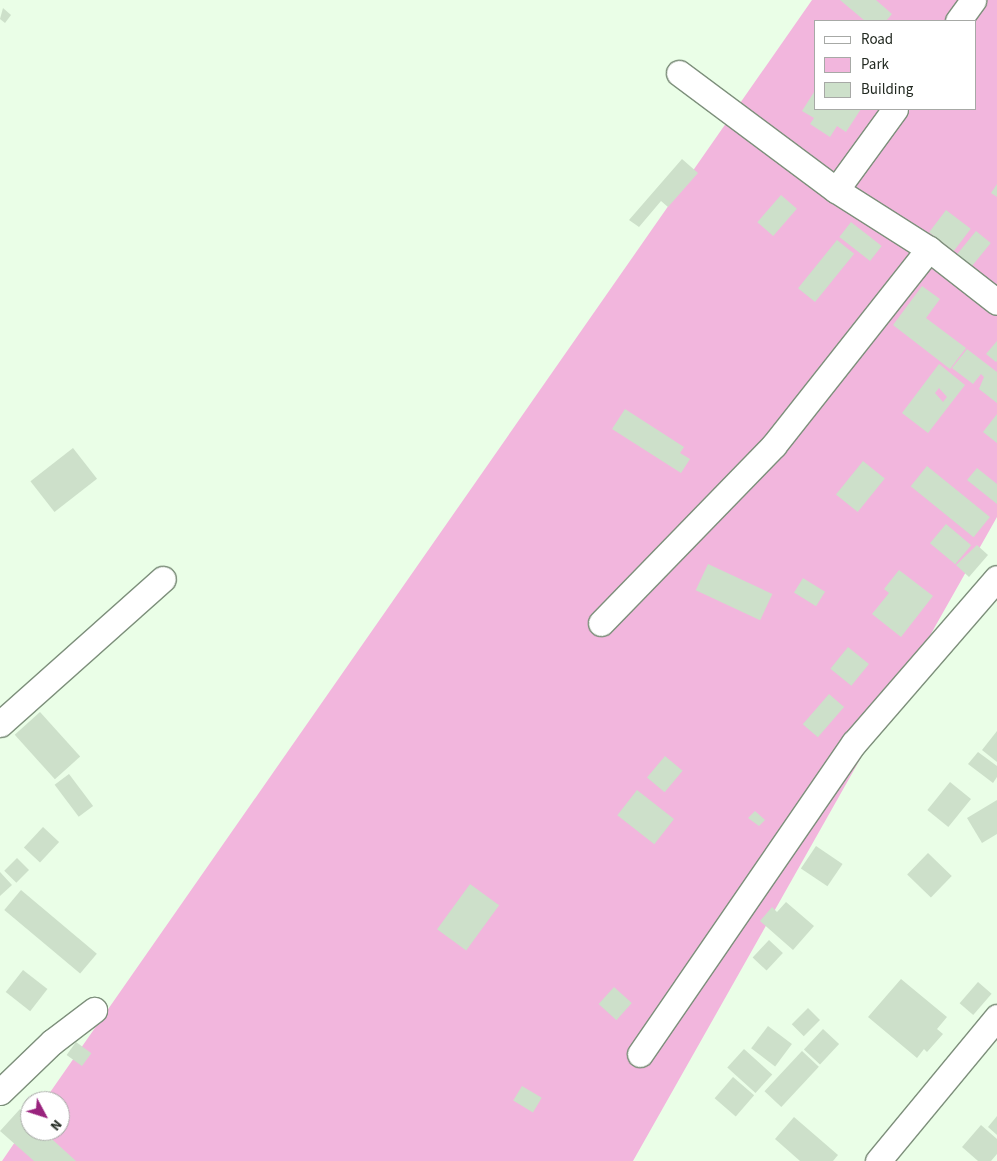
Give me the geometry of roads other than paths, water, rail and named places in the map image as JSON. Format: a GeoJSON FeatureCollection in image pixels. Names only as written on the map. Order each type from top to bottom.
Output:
{"type":"FeatureCollection","features":[{"type":"Feature","properties":{"kind":"street"},"geometry":{"type":"LineString","coordinates":[[959,20],[973,0]]}},
{"type":"Feature","properties":{"kind":"street"},"geometry":{"type":"LineString","coordinates":[[679,73],[836,190],[929,250],[997,302]]}},
{"type":"Feature","properties":{"kind":"street"},"geometry":{"type":"LineString","coordinates":[[836,190],[894,110]]}},
{"type":"Feature","properties":{"kind":"street"},"geometry":{"type":"LineString","coordinates":[[601,623],[774,446],[929,250]]}},
{"type":"Feature","properties":{"kind":"street"},"geometry":{"type":"LineString","coordinates":[[640,1054],[854,743],[997,578]]}},
{"type":"Feature","properties":{"kind":"street"},"geometry":{"type":"LineString","coordinates":[[0,724],[163,579]]}},
{"type":"Feature","properties":{"kind":"street"},"geometry":{"type":"LineString","coordinates":[[0,1092],[52,1042],[94,1010]]}},
{"type":"Feature","properties":{"kind":"street"},"geometry":{"type":"LineString","coordinates":[[878,1161],[997,1017]]}}]}
